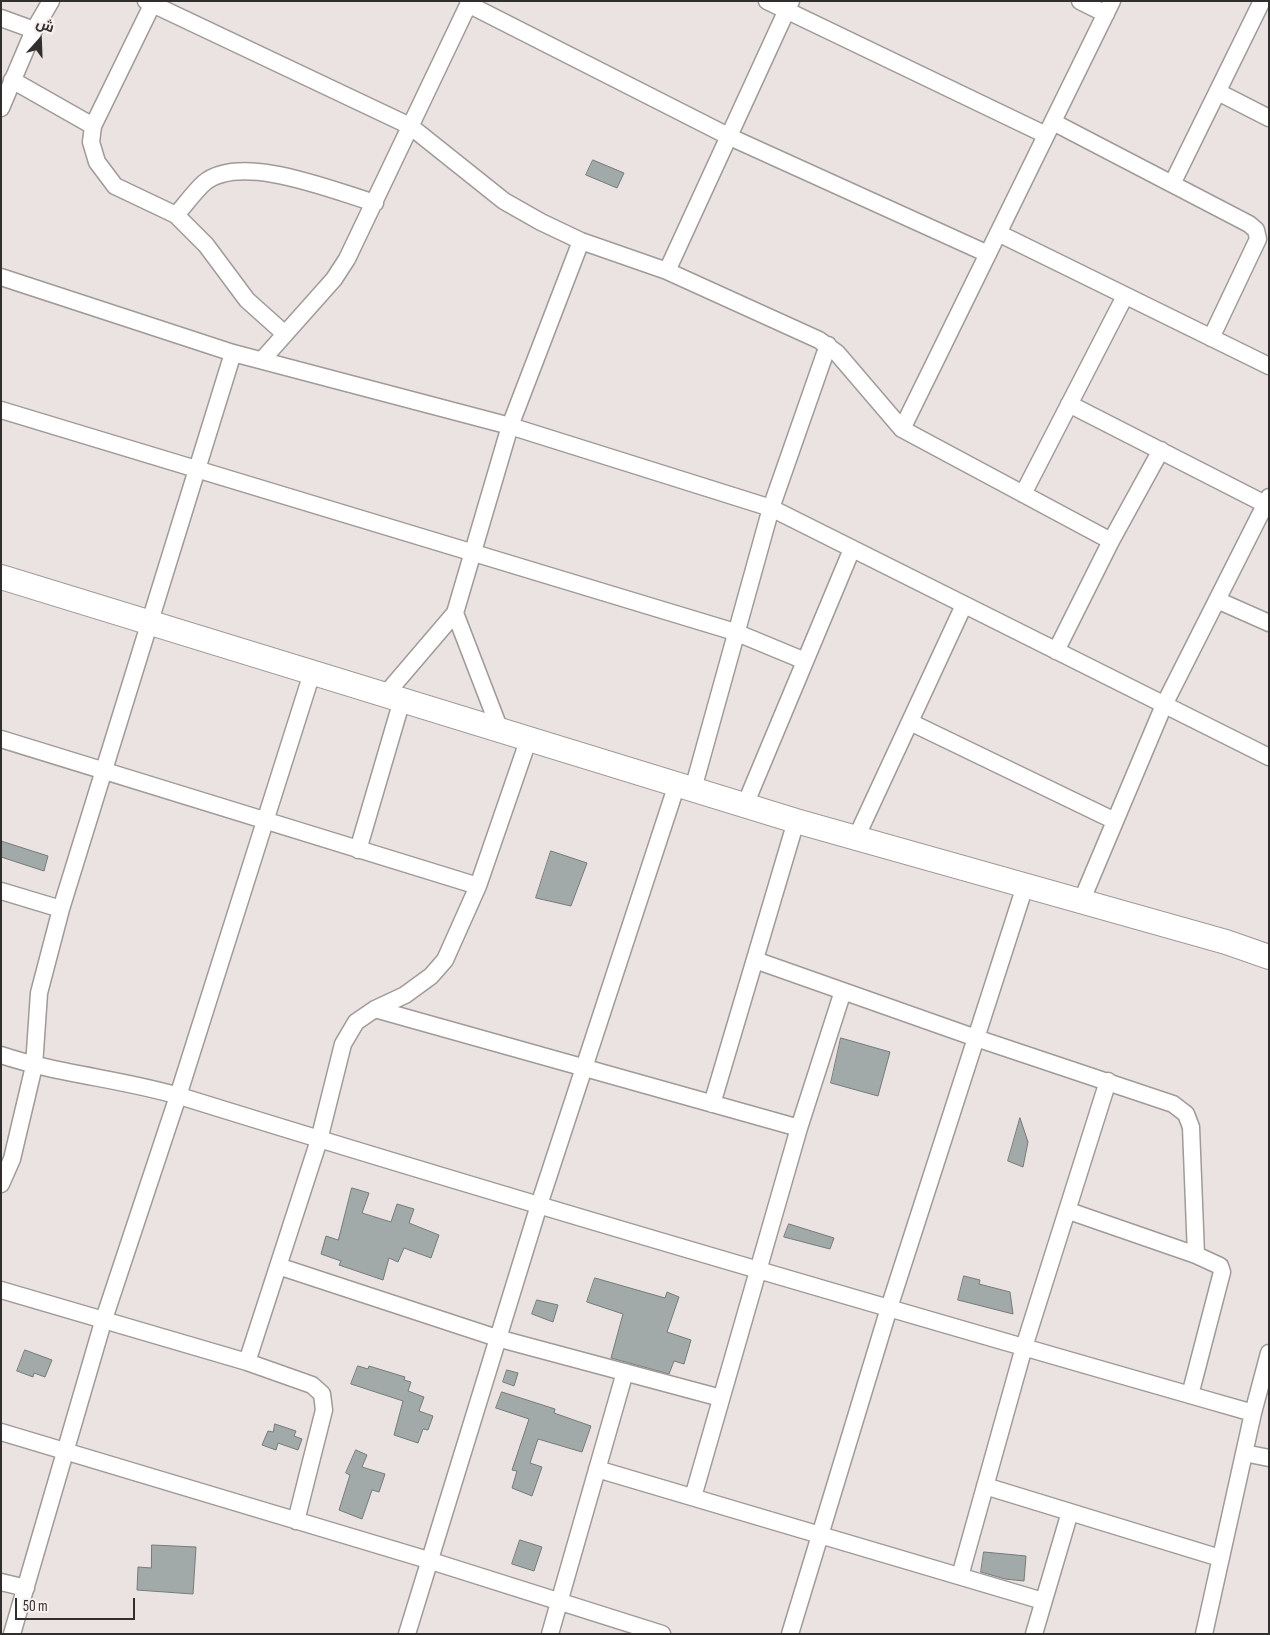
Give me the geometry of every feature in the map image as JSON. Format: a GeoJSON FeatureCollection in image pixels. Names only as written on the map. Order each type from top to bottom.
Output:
{"type":"FeatureCollection","features":[{"type":"Feature","properties":{"kind":"street"},"geometry":{"type":"LineString","coordinates":[[1,108],[34,30],[51,1]]}},
{"type":"Feature","properties":{"kind":"street"},"geometry":{"type":"LineString","coordinates":[[768,1],[789,6],[1050,128],[1172,182],[1250,224],[1256,230],[1258,239],[1210,338]]}},
{"type":"Feature","properties":{"kind":"street"},"geometry":{"type":"LineString","coordinates":[[902,429],[1109,7],[1080,1]]}},
{"type":"Feature","properties":{"kind":"street"},"geometry":{"type":"LineString","coordinates":[[1172,182],[1262,1]]}},
{"type":"Feature","properties":{"kind":"street"},"geometry":{"type":"LineString","coordinates":[[285,334],[247,300],[206,245],[176,215],[116,186],[97,162],[91,142],[93,126],[151,2],[410,126],[504,201],[580,241],[667,271],[828,345],[902,429],[1111,541]]}},
{"type":"Feature","properties":{"kind":"street"},"geometry":{"type":"LineString","coordinates":[[262,360],[334,279],[361,233],[469,3],[730,137],[988,254]]}},
{"type":"Feature","properties":{"kind":"street"},"geometry":{"type":"LineString","coordinates":[[667,271],[789,6]]}},
{"type":"Feature","properties":{"kind":"street"},"geometry":{"type":"LineString","coordinates":[[1,18],[34,30]]}},
{"type":"Feature","properties":{"kind":"street"},"geometry":{"type":"LineString","coordinates":[[12,80],[93,126]]}},
{"type":"Feature","properties":{"kind":"street"},"geometry":{"type":"LineString","coordinates":[[1218,92],[1269,118]]}},
{"type":"Feature","properties":{"kind":"street"},"geometry":{"type":"LineString","coordinates":[[176,215],[205,182],[217,176],[250,170],[270,172],[375,203]]}},
{"type":"Feature","properties":{"kind":"street"},"geometry":{"type":"LineString","coordinates":[[998,233],[1269,366]]}},
{"type":"Feature","properties":{"kind":"street"},"geometry":{"type":"LineString","coordinates":[[358,850],[393,697],[455,613],[510,426],[580,241]]}},
{"type":"Feature","properties":{"kind":"street"},"geometry":{"type":"LineString","coordinates":[[1,277],[233,353],[510,426],[771,508],[1269,757]]}},
{"type":"Feature","properties":{"kind":"street"},"geometry":{"type":"LineString","coordinates":[[1023,494],[1125,296]]}},
{"type":"Feature","properties":{"kind":"street"},"geometry":{"type":"LineString","coordinates":[[407,1634],[428,1560],[538,1205],[584,1068],[685,786],[735,632],[771,508],[828,345]]}},
{"type":"Feature","properties":{"kind":"street"},"geometry":{"type":"LineString","coordinates":[[1,1184],[12,1159],[34,1066],[39,993],[61,909],[105,772],[233,353]]}},
{"type":"Feature","properties":{"kind":"street"},"geometry":{"type":"LineString","coordinates":[[1069,404],[1267,500],[1164,705],[1081,902]]}},
{"type":"Feature","properties":{"kind":"street"},"geometry":{"type":"LineString","coordinates":[[1,410],[735,632],[805,662]]}},
{"type":"Feature","properties":{"kind":"street"},"geometry":{"type":"LineString","coordinates":[[1056,651],[1111,541],[1161,450]]}},
{"type":"Feature","properties":{"kind":"street"},"geometry":{"type":"LineString","coordinates":[[745,805],[852,549]]}},
{"type":"Feature","properties":{"kind":"street"},"geometry":{"type":"LineString","coordinates":[[1,577],[796,821],[1269,957]]}},
{"type":"Feature","properties":{"kind":"street"},"geometry":{"type":"LineString","coordinates":[[1217,600],[1269,623]]}},
{"type":"Feature","properties":{"kind":"street"},"geometry":{"type":"LineString","coordinates":[[856,838],[964,605]]}},
{"type":"Feature","properties":{"kind":"street"},"geometry":{"type":"LineString","coordinates":[[455,613],[500,730]]}},
{"type":"Feature","properties":{"kind":"street"},"geometry":{"type":"LineString","coordinates":[[12,1634],[67,1452],[103,1322],[178,1096],[312,673]]}},
{"type":"Feature","properties":{"kind":"street"},"geometry":{"type":"LineString","coordinates":[[910,722],[1115,821]]}},
{"type":"Feature","properties":{"kind":"street"},"geometry":{"type":"LineString","coordinates":[[247,1362],[319,1140],[343,1044],[356,1022],[375,1009],[411,990],[431,976],[445,960],[478,886],[529,738]]}},
{"type":"Feature","properties":{"kind":"street"},"geometry":{"type":"LineString","coordinates":[[1,739],[478,886]]}},
{"type":"Feature","properties":{"kind":"street"},"geometry":{"type":"LineString","coordinates":[[712,1104],[796,821]]}},
{"type":"Feature","properties":{"kind":"street"},"geometry":{"type":"LineString","coordinates":[[790,1634],[889,1308],[1025,886]]}},
{"type":"Feature","properties":{"kind":"street"},"geometry":{"type":"LineString","coordinates":[[1,891],[61,909]]}},
{"type":"Feature","properties":{"kind":"street"},"geometry":{"type":"LineString","coordinates":[[755,960],[976,1038],[1173,1104],[1186,1114],[1191,1127],[1196,1255]]}},
{"type":"Feature","properties":{"kind":"street"},"geometry":{"type":"LineString","coordinates":[[693,1497],[760,1270],[799,1128],[843,991]]}},
{"type":"Feature","properties":{"kind":"street"},"geometry":{"type":"LineString","coordinates":[[375,1009],[799,1128]]}},
{"type":"Feature","properties":{"kind":"street"},"geometry":{"type":"LineString","coordinates":[[1,1055],[34,1066],[178,1096],[538,1205],[1253,1413]]}},
{"type":"Feature","properties":{"kind":"street"},"geometry":{"type":"LineString","coordinates":[[960,1576],[1024,1347],[1108,1081]]}},
{"type":"Feature","properties":{"kind":"street"},"geometry":{"type":"LineString","coordinates":[[1068,1211],[1196,1255],[1220,1266],[1222,1272],[1190,1395]]}},
{"type":"Feature","properties":{"kind":"street"},"geometry":{"type":"LineString","coordinates":[[278,1266],[497,1338],[721,1398]]}},
{"type":"Feature","properties":{"kind":"street"},"geometry":{"type":"LineString","coordinates":[[1,1290],[103,1322],[247,1362],[312,1385],[322,1394],[324,1410],[296,1521]]}},
{"type":"Feature","properties":{"kind":"street"},"geometry":{"type":"LineString","coordinates":[[1204,1634],[1253,1413],[1269,1353]]}},
{"type":"Feature","properties":{"kind":"street"},"geometry":{"type":"LineString","coordinates":[[550,1634],[625,1372]]}},
{"type":"Feature","properties":{"kind":"street"},"geometry":{"type":"LineString","coordinates":[[1,1432],[428,1560],[662,1634]]}},
{"type":"Feature","properties":{"kind":"street"},"geometry":{"type":"LineString","coordinates":[[1244,1453],[1269,1458]]}},
{"type":"Feature","properties":{"kind":"street"},"geometry":{"type":"LineString","coordinates":[[598,1468],[1043,1601]]}},
{"type":"Feature","properties":{"kind":"street"},"geometry":{"type":"LineString","coordinates":[[986,1486],[1220,1558]]}},
{"type":"Feature","properties":{"kind":"street"},"geometry":{"type":"LineString","coordinates":[[1034,1634],[1070,1512]]}},
{"type":"Feature","properties":{"kind":"street"},"geometry":{"type":"LineString","coordinates":[[1,1582],[26,1588]]}},
{"type":"Feature","properties":{"kind":"building"},"geometry":{"type":"Polygon","coordinates":[[[593,160],[624,173],[617,188],[586,175],[593,160]]]}},
{"type":"Feature","properties":{"kind":"building"},"geometry":{"type":"Polygon","coordinates":[[[1,841],[48,856],[44,871],[1,857],[1,841]]]}},
{"type":"Feature","properties":{"kind":"building"},"geometry":{"type":"Polygon","coordinates":[[[551,851],[587,863],[571,906],[536,898],[551,851]]]}},
{"type":"Feature","properties":{"kind":"building"},"geometry":{"type":"Polygon","coordinates":[[[841,1038],[890,1052],[878,1096],[831,1083],[841,1038]]]}},
{"type":"Feature","properties":{"kind":"building"},"geometry":{"type":"Polygon","coordinates":[[[1020,1118],[1028,1142],[1023,1167],[1008,1161],[1020,1118]]]}},
{"type":"Feature","properties":{"kind":"building"},"geometry":{"type":"Polygon","coordinates":[[[352,1188],[369,1193],[362,1213],[391,1222],[397,1204],[414,1209],[409,1223],[439,1235],[431,1258],[404,1248],[398,1262],[389,1258],[383,1280],[339,1265],[341,1261],[321,1254],[326,1236],[338,1240],[352,1188]]]}},
{"type":"Feature","properties":{"kind":"building"},"geometry":{"type":"Polygon","coordinates":[[[789,1224],[834,1238],[830,1249],[784,1237],[789,1224]]]}},
{"type":"Feature","properties":{"kind":"building"},"geometry":{"type":"Polygon","coordinates":[[[964,1276],[980,1280],[979,1284],[1010,1292],[1013,1314],[958,1300],[964,1276]]]}},
{"type":"Feature","properties":{"kind":"building"},"geometry":{"type":"Polygon","coordinates":[[[595,1278],[665,1298],[667,1292],[679,1297],[667,1332],[691,1340],[684,1364],[674,1361],[669,1374],[611,1358],[623,1314],[587,1302],[595,1278]]]}},
{"type":"Feature","properties":{"kind":"building"},"geometry":{"type":"Polygon","coordinates":[[[537,1300],[558,1305],[553,1322],[532,1314],[537,1300]]]}},
{"type":"Feature","properties":{"kind":"building"},"geometry":{"type":"Polygon","coordinates":[[[25,1350],[52,1360],[45,1377],[34,1373],[33,1377],[17,1371],[25,1350]]]}},
{"type":"Feature","properties":{"kind":"building"},"geometry":{"type":"Polygon","coordinates":[[[358,1366],[368,1369],[369,1366],[405,1377],[404,1380],[411,1382],[408,1391],[424,1397],[419,1411],[433,1416],[428,1430],[423,1429],[418,1443],[394,1435],[403,1401],[351,1384],[358,1366]]]}},
{"type":"Feature","properties":{"kind":"building"},"geometry":{"type":"Polygon","coordinates":[[[507,1370],[518,1373],[514,1386],[503,1382],[507,1370]]]}},
{"type":"Feature","properties":{"kind":"building"},"geometry":{"type":"Polygon","coordinates":[[[502,1392],[555,1409],[554,1413],[591,1426],[582,1452],[538,1439],[530,1463],[542,1467],[532,1496],[512,1488],[517,1471],[512,1470],[529,1419],[496,1408],[502,1392]]]}},
{"type":"Feature","properties":{"kind":"building"},"geometry":{"type":"Polygon","coordinates":[[[275,1424],[296,1431],[294,1436],[302,1439],[298,1450],[278,1443],[276,1450],[262,1445],[268,1431],[273,1432],[275,1424]]]}},
{"type":"Feature","properties":{"kind":"building"},"geometry":{"type":"Polygon","coordinates":[[[356,1450],[367,1455],[362,1467],[385,1474],[379,1492],[372,1490],[362,1519],[339,1510],[350,1475],[346,1473],[356,1450]]]}},
{"type":"Feature","properties":{"kind":"building"},"geometry":{"type":"Polygon","coordinates":[[[520,1540],[542,1547],[534,1571],[512,1564],[520,1540]]]}},
{"type":"Feature","properties":{"kind":"building"},"geometry":{"type":"Polygon","coordinates":[[[152,1545],[196,1547],[193,1594],[137,1590],[138,1567],[151,1568],[152,1545]]]}},
{"type":"Feature","properties":{"kind":"building"},"geometry":{"type":"Polygon","coordinates":[[[984,1552],[1026,1556],[1024,1581],[1005,1579],[981,1572],[984,1552]]]}}]}
